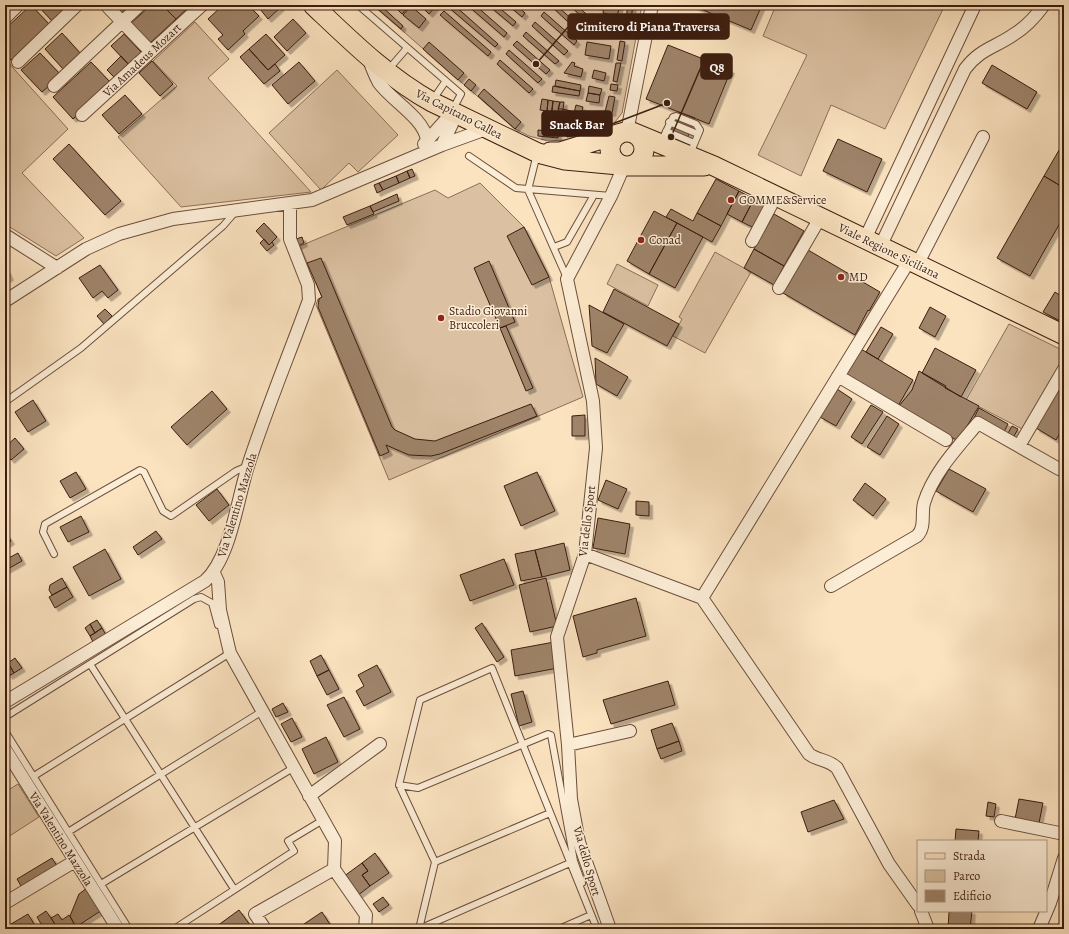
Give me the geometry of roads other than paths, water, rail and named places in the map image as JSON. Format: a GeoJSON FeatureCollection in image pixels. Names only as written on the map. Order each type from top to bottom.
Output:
{"type":"FeatureCollection","features":[{"type":"Feature","properties":{"kind":"main road","name":"Via Capitano Callea"},"geometry":{"type":"LineString","coordinates":[[313,5],[386,72],[415,93],[452,113],[538,153],[565,160],[623,166],[714,166]]}},
{"type":"Feature","properties":{"kind":"main road","name":"Viale Regione Siciliana"},"geometry":{"type":"LineString","coordinates":[[627,132],[663,138],[692,149],[714,166],[1064,336]]}},
{"type":"Feature","properties":{"kind":"main road"},"geometry":{"type":"LineString","coordinates":[[538,153],[560,152],[627,132],[641,139],[644,149],[640,160],[636,163],[623,166],[612,158],[609,148],[613,138],[627,132]]}},
{"type":"Feature","properties":{"kind":"street"},"geometry":{"type":"LineString","coordinates":[[5,18],[18,5]]}},
{"type":"Feature","properties":{"kind":"street"},"geometry":{"type":"LineString","coordinates":[[18,62],[77,5]]}},
{"type":"Feature","properties":{"kind":"street"},"geometry":{"type":"LineString","coordinates":[[106,5],[151,52]]}},
{"type":"Feature","properties":{"kind":"street"},"geometry":{"type":"LineString","coordinates":[[54,86],[140,5]]}},
{"type":"Feature","properties":{"kind":"street","name":"Via Amadeus Mozart"},"geometry":{"type":"LineString","coordinates":[[82,115],[202,5]]}},
{"type":"Feature","properties":{"kind":"street"},"geometry":{"type":"LineString","coordinates":[[627,132],[652,5]]}},
{"type":"Feature","properties":{"kind":"street"},"geometry":{"type":"LineString","coordinates":[[872,243],[975,5]]}},
{"type":"Feature","properties":{"kind":"street"},"geometry":{"type":"LineString","coordinates":[[872,243],[965,69],[982,51],[1007,39],[1023,27],[1044,5]]}},
{"type":"Feature","properties":{"kind":"street"},"geometry":{"type":"LineString","coordinates":[[365,52],[379,83],[426,132],[427,140]]}},
{"type":"Feature","properties":{"kind":"street"},"geometry":{"type":"LineString","coordinates":[[414,158],[427,140],[452,113]]}},
{"type":"Feature","properties":{"kind":"street"},"geometry":{"type":"LineString","coordinates":[[442,145],[452,124],[452,113]]}},
{"type":"Feature","properties":{"kind":"street"},"geometry":{"type":"LineString","coordinates":[[5,301],[97,243],[137,227],[173,219],[320,198],[442,145],[486,129]]}},
{"type":"Feature","properties":{"kind":"street"},"geometry":{"type":"LineString","coordinates":[[702,598],[838,376],[913,263],[983,136]]}},
{"type":"Feature","properties":{"kind":"street"},"geometry":{"type":"LineString","coordinates":[[567,279],[611,196],[623,166]]}},
{"type":"Feature","properties":{"kind":"street"},"geometry":{"type":"LineString","coordinates":[[752,241],[776,196]]}},
{"type":"Feature","properties":{"kind":"street","name":"Via Valentino Mazzola"},"geometry":{"type":"LineString","coordinates":[[5,702],[205,581],[214,573],[224,553],[248,466],[309,300],[308,285],[290,239],[290,203]]}},
{"type":"Feature","properties":{"kind":"street"},"geometry":{"type":"LineString","coordinates":[[779,288],[820,218]]}},
{"type":"Feature","properties":{"kind":"street"},"geometry":{"type":"LineString","coordinates":[[5,234],[57,268]]}},
{"type":"Feature","properties":{"kind":"street","name":"Via dello Sport"},"geometry":{"type":"LineString","coordinates":[[567,279],[582,344],[595,424],[596,448],[585,554],[557,637],[568,745],[571,799],[579,842],[596,895],[610,929]]}},
{"type":"Feature","properties":{"kind":"street"},"geometry":{"type":"LineString","coordinates":[[1019,446],[1064,369]]}},
{"type":"Feature","properties":{"kind":"street"},"geometry":{"type":"LineString","coordinates":[[838,376],[946,440]]}},
{"type":"Feature","properties":{"kind":"street"},"geometry":{"type":"LineString","coordinates":[[831,586],[918,536],[922,529],[924,504],[928,494],[946,462],[978,423],[1059,469]]}},
{"type":"Feature","properties":{"kind":"street"},"geometry":{"type":"LineString","coordinates":[[585,554],[702,598],[809,754],[814,758],[831,762],[837,768],[889,864],[917,904]]}},
{"type":"Feature","properties":{"kind":"street"},"geometry":{"type":"LineString","coordinates":[[214,573],[218,582],[220,610],[228,654],[335,841],[334,869],[366,915],[366,929]]}},
{"type":"Feature","properties":{"kind":"street"},"geometry":{"type":"LineString","coordinates":[[568,745],[630,732]]}},
{"type":"Feature","properties":{"kind":"street"},"geometry":{"type":"LineString","coordinates":[[309,796],[380,744]]}},
{"type":"Feature","properties":{"kind":"street","name":"Via Valentino Mazzola"},"geometry":{"type":"LineString","coordinates":[[5,750],[118,929]]}},
{"type":"Feature","properties":{"kind":"street"},"geometry":{"type":"LineString","coordinates":[[1001,820],[1064,834]]}},
{"type":"Feature","properties":{"kind":"street"},"geometry":{"type":"LineString","coordinates":[[1047,910],[1064,858]]}},
{"type":"Feature","properties":{"kind":"street"},"geometry":{"type":"LineString","coordinates":[[5,903],[75,860]]}},
{"type":"Feature","properties":{"kind":"street"},"geometry":{"type":"LineString","coordinates":[[265,929],[255,914],[334,869]]}},
{"type":"Feature","properties":{"kind":"street"},"geometry":{"type":"LineString","coordinates":[[921,912],[928,929]]}},
{"type":"Feature","properties":{"kind":"street"},"geometry":{"type":"LineString","coordinates":[[1039,929],[1046,912]]}},
{"type":"Feature","properties":{"kind":"lane"},"geometry":{"type":"LineString","coordinates":[[358,5],[445,82],[461,94],[452,113]]}},
{"type":"Feature","properties":{"kind":"lane"},"geometry":{"type":"LineString","coordinates":[[386,72],[407,48]]}},
{"type":"Feature","properties":{"kind":"lane"},"geometry":{"type":"LineString","coordinates":[[432,102],[445,82]]}},
{"type":"Feature","properties":{"kind":"lane"},"geometry":{"type":"LineString","coordinates":[[663,138],[669,122],[676,116],[696,124],[700,130],[692,149]]}},
{"type":"Feature","properties":{"kind":"lane"},"geometry":{"type":"LineString","coordinates":[[538,153],[528,190],[567,279]]}},
{"type":"Feature","properties":{"kind":"lane"},"geometry":{"type":"LineString","coordinates":[[469,156],[516,188],[611,196]]}},
{"type":"Feature","properties":{"kind":"lane"},"geometry":{"type":"LineString","coordinates":[[554,247],[568,242],[594,195]]}},
{"type":"Feature","properties":{"kind":"lane"},"geometry":{"type":"LineString","coordinates":[[5,402],[81,348],[223,226],[239,209]]}},
{"type":"Feature","properties":{"kind":"lane"},"geometry":{"type":"LineString","coordinates":[[54,554],[42,532],[45,524],[140,470],[144,472],[163,511],[171,516],[236,471],[248,466]]}},
{"type":"Feature","properties":{"kind":"lane"},"geometry":{"type":"LineString","coordinates":[[5,717],[194,599],[201,597],[207,598],[212,603],[228,654],[34,776]]}},
{"type":"Feature","properties":{"kind":"lane"},"geometry":{"type":"LineString","coordinates":[[90,664],[234,889]]}},
{"type":"Feature","properties":{"kind":"lane"},"geometry":{"type":"LineString","coordinates":[[419,929],[435,862],[399,785],[420,700],[492,668],[597,929]]}},
{"type":"Feature","properties":{"kind":"lane"},"geometry":{"type":"LineString","coordinates":[[68,832],[261,712]]}},
{"type":"Feature","properties":{"kind":"lane"},"geometry":{"type":"LineString","coordinates":[[5,731],[129,929]]}},
{"type":"Feature","properties":{"kind":"lane"},"geometry":{"type":"LineString","coordinates":[[399,785],[418,788],[522,743],[548,734],[552,737],[574,861],[588,898],[596,895]]}},
{"type":"Feature","properties":{"kind":"lane"},"geometry":{"type":"LineString","coordinates":[[101,884],[293,768]]}},
{"type":"Feature","properties":{"kind":"lane"},"geometry":{"type":"LineString","coordinates":[[435,862],[550,813]]}},
{"type":"Feature","properties":{"kind":"lane"},"geometry":{"type":"LineString","coordinates":[[174,929],[294,851],[288,841],[323,820]]}},
{"type":"Feature","properties":{"kind":"lane"},"geometry":{"type":"LineString","coordinates":[[419,929],[570,863]]}},
{"type":"Feature","properties":{"kind":"lane"},"geometry":{"type":"LineString","coordinates":[[559,929],[591,915]]}},
{"type":"Feature","properties":{"kind":"place","name":"Cimitero di Piana Traversa"},"geometry":{"type":"Point","coordinates":[536,64]}},
{"type":"Feature","properties":{"kind":"place","name":"Snack Bar"},"geometry":{"type":"Point","coordinates":[667,103]}},
{"type":"Feature","properties":{"kind":"place","name":"Q8"},"geometry":{"type":"Point","coordinates":[671,137]}},
{"type":"Feature","properties":{"kind":"place","name":"GOMME&Service"},"geometry":{"type":"Point","coordinates":[731,200]}},
{"type":"Feature","properties":{"kind":"place","name":"Conad"},"geometry":{"type":"Point","coordinates":[641,240]}},
{"type":"Feature","properties":{"kind":"place","name":"MD"},"geometry":{"type":"Point","coordinates":[841,277]}},
{"type":"Feature","properties":{"kind":"place","name":"Stadio Giovanni Bruccoleri"},"geometry":{"type":"Point","coordinates":[441,318]}}]}
